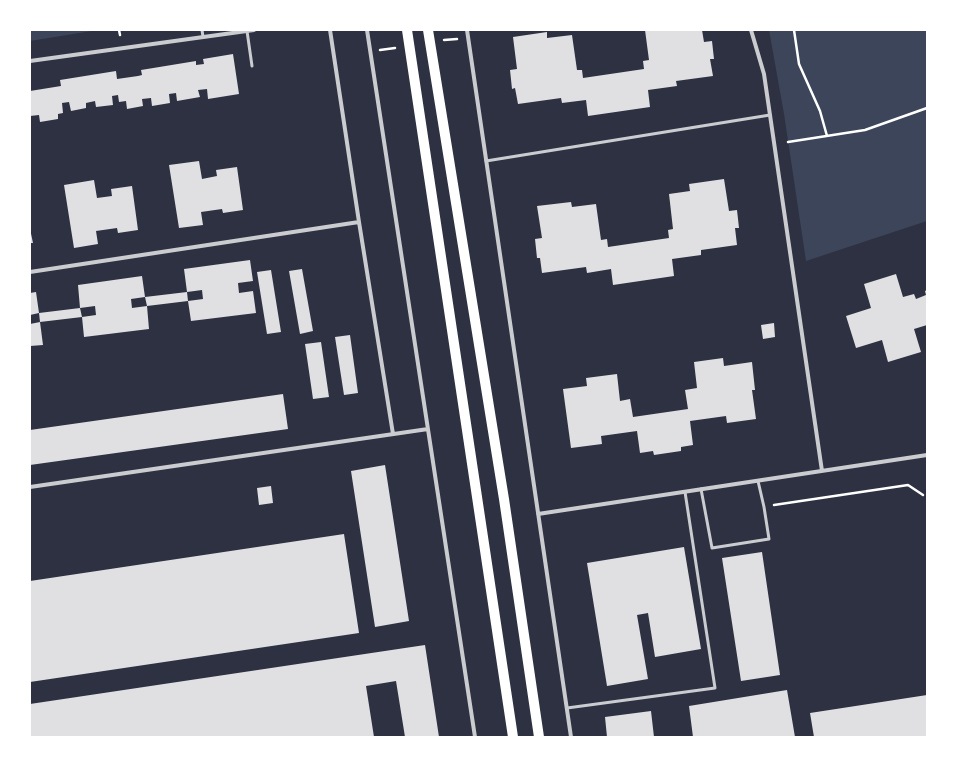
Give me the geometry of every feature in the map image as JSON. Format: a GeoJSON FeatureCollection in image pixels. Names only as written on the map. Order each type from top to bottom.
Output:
{"type":"FeatureCollection","features":[{"type":"Feature","properties":{"kind":"main road"},"geometry":{"type":"LineString","coordinates":[[407,30],[513,737]]}},
{"type":"Feature","properties":{"kind":"main road"},"geometry":{"type":"LineString","coordinates":[[428,30],[504,499],[539,737]]}},
{"type":"Feature","properties":{"kind":"street"},"geometry":{"type":"LineString","coordinates":[[30,61],[254,30]]}},
{"type":"Feature","properties":{"kind":"street"},"geometry":{"type":"LineString","coordinates":[[330,30],[393,434]]}},
{"type":"Feature","properties":{"kind":"street"},"geometry":{"type":"LineString","coordinates":[[367,30],[475,737]]}},
{"type":"Feature","properties":{"kind":"street"},"geometry":{"type":"LineString","coordinates":[[467,30],[571,737]]}},
{"type":"Feature","properties":{"kind":"street"},"geometry":{"type":"LineString","coordinates":[[751,30],[764,74],[822,471]]}},
{"type":"Feature","properties":{"kind":"street"},"geometry":{"type":"LineString","coordinates":[[30,272],[359,222]]}},
{"type":"Feature","properties":{"kind":"street"},"geometry":{"type":"LineString","coordinates":[[30,487],[428,429]]}},
{"type":"Feature","properties":{"kind":"street"},"geometry":{"type":"LineString","coordinates":[[538,514],[927,455]]}},
{"type":"Feature","properties":{"kind":"lane"},"geometry":{"type":"LineString","coordinates":[[202,30],[203,37]]}},
{"type":"Feature","properties":{"kind":"lane"},"geometry":{"type":"LineString","coordinates":[[246,30],[252,66]]}},
{"type":"Feature","properties":{"kind":"lane"},"geometry":{"type":"LineString","coordinates":[[486,161],[770,115]]}},
{"type":"Feature","properties":{"kind":"lane"},"geometry":{"type":"LineString","coordinates":[[701,489],[712,548],[769,539],[758,481]]}},
{"type":"Feature","properties":{"kind":"lane"},"geometry":{"type":"LineString","coordinates":[[567,708],[715,688],[685,492]]}},
{"type":"Feature","properties":{"kind":"path"},"geometry":{"type":"LineString","coordinates":[[119,30],[120,35]]}},
{"type":"Feature","properties":{"kind":"path"},"geometry":{"type":"LineString","coordinates":[[794,30],[799,64],[820,111],[827,136]]}},
{"type":"Feature","properties":{"kind":"path"},"geometry":{"type":"LineString","coordinates":[[440,41],[462,38]]}},
{"type":"Feature","properties":{"kind":"path"},"geometry":{"type":"LineString","coordinates":[[380,50],[401,47]]}},
{"type":"Feature","properties":{"kind":"path"},"geometry":{"type":"LineString","coordinates":[[788,142],[865,130],[927,108]]}},
{"type":"Feature","properties":{"kind":"path"},"geometry":{"type":"LineString","coordinates":[[764,507],[908,485],[923,495]]}},
{"type":"Feature","properties":{"kind":"shaded area"},"geometry":{"type":"Polygon","coordinates":[[[30,30],[98,30],[30,41],[30,30]]]}},
{"type":"Feature","properties":{"kind":"shaded area"},"geometry":{"type":"Polygon","coordinates":[[[769,30],[927,30],[927,221],[806,261],[784,114],[769,30]]]}},
{"type":"Feature","properties":{"kind":"building"},"geometry":{"type":"Polygon","coordinates":[[[645,30],[702,30],[704,42],[712,41],[714,59],[710,59],[713,76],[676,81],[677,86],[648,90],[650,107],[588,116],[586,100],[562,103],[561,98],[518,104],[515,88],[512,89],[510,70],[517,69],[513,37],[547,32],[547,38],[572,35],[577,70],[582,70],[583,78],[644,69],[643,61],[649,60],[645,30]]]}},
{"type":"Feature","properties":{"kind":"building"},"geometry":{"type":"Polygon","coordinates":[[[233,54],[239,94],[208,99],[207,89],[198,90],[200,97],[177,101],[176,93],[169,94],[170,103],[152,106],[151,98],[142,99],[143,106],[127,109],[126,101],[119,102],[118,95],[112,96],[113,105],[96,107],[95,101],[86,103],[86,108],[71,111],[69,102],[62,103],[63,113],[58,114],[58,119],[40,122],[39,115],[30,116],[30,91],[61,86],[60,80],[116,71],[117,79],[138,76],[142,75],[141,70],[196,61],[196,65],[204,64],[203,59],[233,54]]]}},
{"type":"Feature","properties":{"kind":"building"},"geometry":{"type":"Polygon","coordinates":[[[199,161],[202,179],[217,176],[216,170],[237,167],[243,210],[223,213],[222,209],[201,212],[203,225],[179,228],[169,165],[199,161]]]}},
{"type":"Feature","properties":{"kind":"building"},"geometry":{"type":"Polygon","coordinates":[[[724,179],[729,211],[737,210],[739,228],[735,228],[737,245],[701,250],[701,255],[672,259],[674,276],[613,285],[611,269],[587,273],[586,267],[542,273],[540,258],[537,258],[535,239],[542,238],[537,206],[571,202],[572,207],[596,204],[601,240],[607,239],[608,247],[669,238],[668,230],[673,229],[669,194],[690,191],[689,184],[724,179]]]}},
{"type":"Feature","properties":{"kind":"building"},"geometry":{"type":"Polygon","coordinates":[[[94,180],[97,198],[112,196],[111,189],[132,186],[138,230],[118,233],[117,228],[96,231],[98,244],[74,248],[64,185],[94,180]]]}},
{"type":"Feature","properties":{"kind":"building"},"geometry":{"type":"Polygon","coordinates":[[[30,229],[33,243],[30,243],[30,229]]]}},
{"type":"Feature","properties":{"kind":"building"},"geometry":{"type":"Polygon","coordinates":[[[250,260],[253,281],[238,283],[239,293],[253,291],[256,313],[191,321],[188,301],[203,299],[202,290],[187,292],[184,269],[250,260]]]}},
{"type":"Feature","properties":{"kind":"building"},"geometry":{"type":"Polygon","coordinates":[[[302,269],[313,331],[300,334],[289,271],[302,269]]]}},
{"type":"Feature","properties":{"kind":"building"},"geometry":{"type":"Polygon","coordinates":[[[271,270],[281,332],[267,334],[257,272],[271,270]]]}},
{"type":"Feature","properties":{"kind":"building"},"geometry":{"type":"Polygon","coordinates":[[[896,274],[903,297],[914,294],[916,299],[926,295],[925,291],[927,290],[927,325],[914,329],[921,352],[888,362],[882,340],[856,348],[846,316],[871,308],[864,284],[896,274]]]}},
{"type":"Feature","properties":{"kind":"building"},"geometry":{"type":"Polygon","coordinates":[[[142,276],[145,297],[131,299],[132,308],[147,306],[149,329],[84,337],[82,317],[96,315],[95,306],[80,308],[78,285],[142,276]]]}},
{"type":"Feature","properties":{"kind":"building"},"geometry":{"type":"Polygon","coordinates":[[[36,292],[39,313],[30,315],[30,293],[36,292]]]}},
{"type":"Feature","properties":{"kind":"building"},"geometry":{"type":"Polygon","coordinates":[[[187,292],[188,301],[147,306],[145,297],[187,292]]]}},
{"type":"Feature","properties":{"kind":"building"},"geometry":{"type":"Polygon","coordinates":[[[80,308],[82,317],[40,322],[39,313],[80,308]]]}},
{"type":"Feature","properties":{"kind":"building"},"geometry":{"type":"Polygon","coordinates":[[[40,322],[43,345],[30,346],[30,324],[40,322]]]}},
{"type":"Feature","properties":{"kind":"building"},"geometry":{"type":"Polygon","coordinates":[[[774,323],[775,337],[763,339],[761,325],[774,323]]]}},
{"type":"Feature","properties":{"kind":"building"},"geometry":{"type":"Polygon","coordinates":[[[350,335],[358,393],[344,395],[335,337],[350,335]]]}},
{"type":"Feature","properties":{"kind":"building"},"geometry":{"type":"Polygon","coordinates":[[[321,342],[329,397],[313,399],[305,344],[321,342]]]}},
{"type":"Feature","properties":{"kind":"building"},"geometry":{"type":"Polygon","coordinates":[[[723,358],[724,366],[752,362],[755,390],[752,390],[756,419],[727,423],[726,416],[690,421],[693,445],[681,447],[681,451],[654,455],[653,451],[640,453],[637,431],[601,436],[602,444],[571,448],[563,389],[587,386],[586,378],[617,374],[620,401],[630,399],[633,417],[688,409],[685,390],[697,388],[694,362],[723,358]]]}},
{"type":"Feature","properties":{"kind":"building"},"geometry":{"type":"Polygon","coordinates":[[[283,394],[288,429],[30,465],[30,430],[283,394]]]}},
{"type":"Feature","properties":{"kind":"building"},"geometry":{"type":"Polygon","coordinates":[[[385,465],[409,621],[375,627],[351,471],[385,465]]]}},
{"type":"Feature","properties":{"kind":"building"},"geometry":{"type":"Polygon","coordinates":[[[271,486],[273,503],[259,505],[257,488],[271,486]]]}},
{"type":"Feature","properties":{"kind":"building"},"geometry":{"type":"Polygon","coordinates":[[[344,534],[359,633],[30,682],[30,581],[344,534]]]}},
{"type":"Feature","properties":{"kind":"building"},"geometry":{"type":"Polygon","coordinates":[[[684,547],[701,649],[655,657],[648,613],[637,615],[648,679],[607,686],[587,563],[684,547]]]}},
{"type":"Feature","properties":{"kind":"building"},"geometry":{"type":"Polygon","coordinates":[[[762,552],[780,675],[741,681],[722,558],[762,552]]]}},
{"type":"Feature","properties":{"kind":"building"},"geometry":{"type":"Polygon","coordinates":[[[425,645],[439,737],[405,737],[396,681],[366,686],[374,737],[30,737],[30,704],[425,645]]]}},
{"type":"Feature","properties":{"kind":"building"},"geometry":{"type":"Polygon","coordinates":[[[787,690],[795,737],[693,737],[689,706],[787,690]]]}},
{"type":"Feature","properties":{"kind":"building"},"geometry":{"type":"Polygon","coordinates":[[[927,695],[927,737],[814,737],[810,713],[927,695]]]}},
{"type":"Feature","properties":{"kind":"building"},"geometry":{"type":"Polygon","coordinates":[[[651,711],[654,737],[607,737],[605,717],[651,711]]]}}]}
